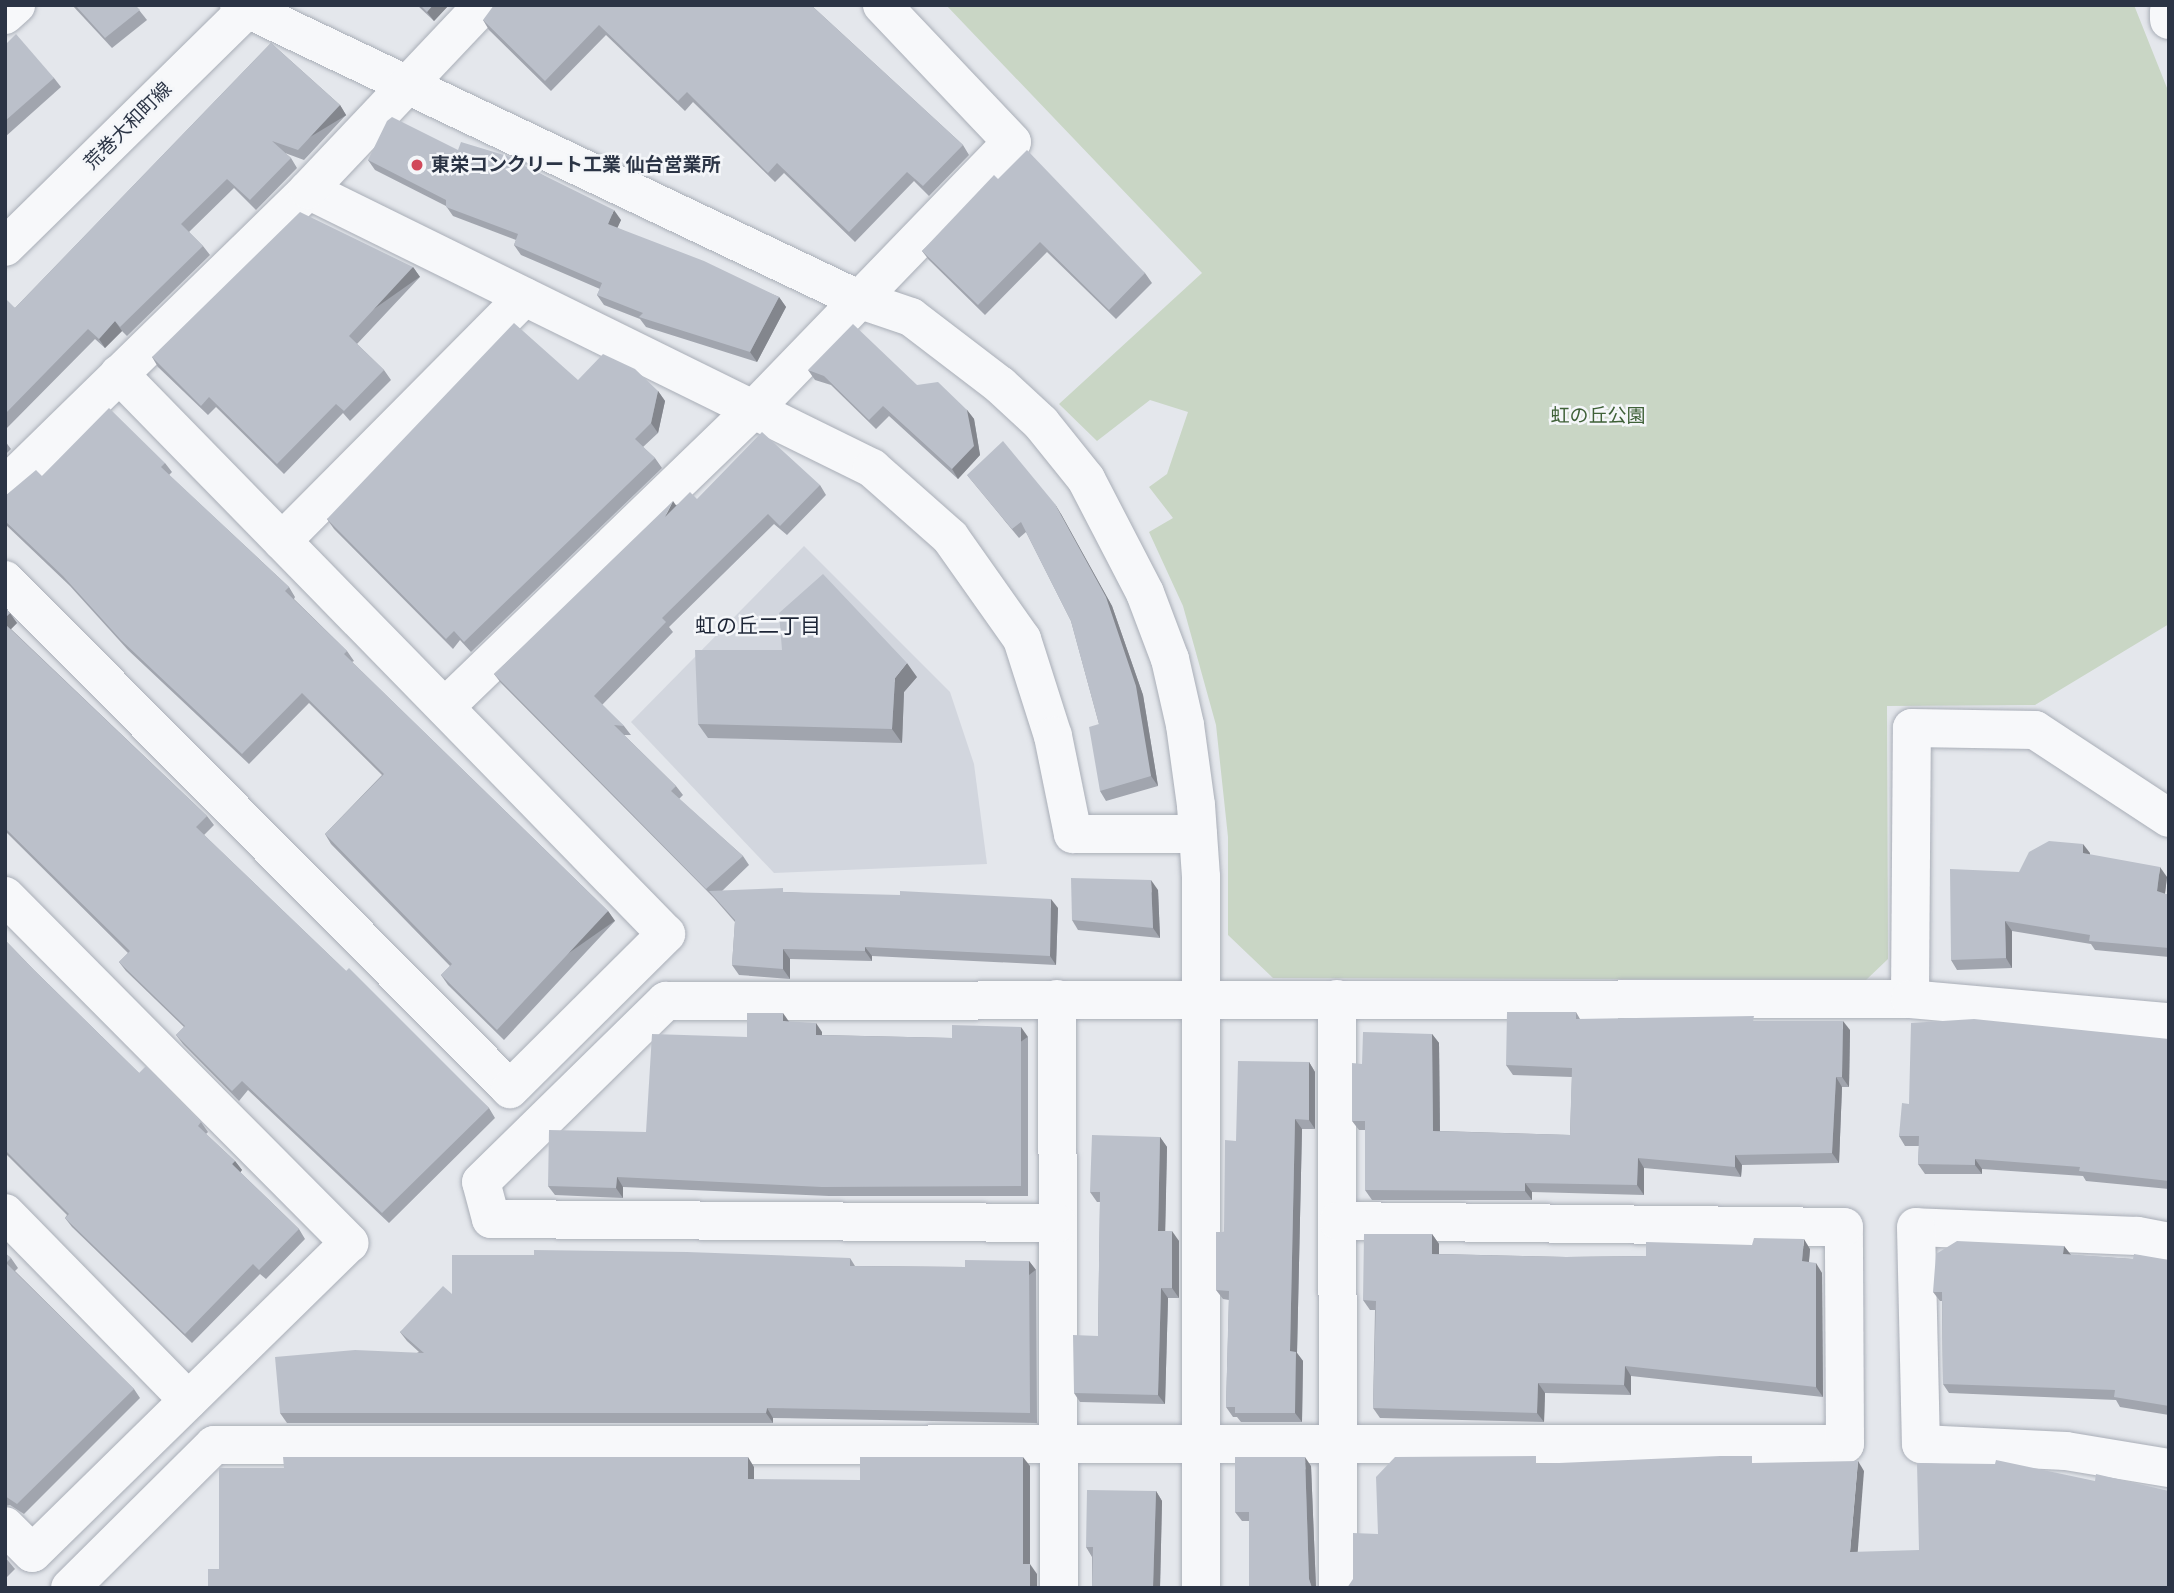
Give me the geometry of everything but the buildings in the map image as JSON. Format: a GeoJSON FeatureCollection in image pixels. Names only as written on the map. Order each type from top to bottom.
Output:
{"type":"FeatureCollection","features":[{"type":"Feature","properties":{"kind":"street"},"geometry":{"type":"LineString","coordinates":[[5,15],[16,5]]}},
{"type":"Feature","properties":{"kind":"street"},"geometry":{"type":"LineString","coordinates":[[5,486],[308,190],[483,5]]}},
{"type":"Feature","properties":{"kind":"street"},"geometry":{"type":"LineString","coordinates":[[445,707],[754,409],[1012,142],[882,5]]}},
{"type":"Feature","properties":{"kind":"street"},"geometry":{"type":"LineString","coordinates":[[245,7],[858,299],[911,317],[944,338],[1041,423],[1086,479],[1145,593],[1170,659],[1185,725],[1198,834],[1201,999],[1201,1588]]}},
{"type":"Feature","properties":{"kind":"street","name":"荒巻大和町線"},"geometry":{"type":"LineString","coordinates":[[5,247],[245,7]]}},
{"type":"Feature","properties":{"kind":"street"},"geometry":{"type":"LineString","coordinates":[[2169,10],[2169,20]]}},
{"type":"Feature","properties":{"kind":"street"},"geometry":{"type":"LineString","coordinates":[[308,190],[872,468],[950,537],[1023,639],[1053,736],[1073,834],[1198,834]]}},
{"type":"Feature","properties":{"kind":"street"},"geometry":{"type":"LineString","coordinates":[[282,541],[524,297]]}},
{"type":"Feature","properties":{"kind":"street"},"geometry":{"type":"LineString","coordinates":[[5,580],[510,1089],[666,934],[119,374]]}},
{"type":"Feature","properties":{"kind":"street"},"geometry":{"type":"LineString","coordinates":[[1910,999],[1912,727],[2035,730],[2169,818]]}},
{"type":"Feature","properties":{"kind":"street"},"geometry":{"type":"LineString","coordinates":[[5,896],[349,1242],[32,1553],[5,1526]]}},
{"type":"Feature","properties":{"kind":"street"},"geometry":{"type":"LineString","coordinates":[[1057,999],[1059,1588]]}},
{"type":"Feature","properties":{"kind":"street"},"geometry":{"type":"LineString","coordinates":[[1337,999],[1338,1588]]}},
{"type":"Feature","properties":{"kind":"street"},"geometry":{"type":"LineString","coordinates":[[1057,1223],[491,1219],[481,1182],[666,1001],[1910,999],[2169,1022]]}},
{"type":"Feature","properties":{"kind":"street"},"geometry":{"type":"LineString","coordinates":[[5,1213],[188,1400]]}},
{"type":"Feature","properties":{"kind":"street"},"geometry":{"type":"LineString","coordinates":[[69,1588],[214,1445],[1845,1444],[1844,1227],[1338,1221]]}},
{"type":"Feature","properties":{"kind":"street"},"geometry":{"type":"LineString","coordinates":[[2169,1241],[2137,1236],[1916,1227],[1921,1444],[2066,1451],[2169,1468]]}},
{"type":"Feature","properties":{"kind":"shaded area"},"geometry":{"type":"Polygon","coordinates":[[[804,546],[950,692],[974,764],[987,864],[774,873],[631,722],[804,546]]]}},
{"type":"Feature","properties":{"kind":"green space","name":"虹の丘公園"},"geometry":{"type":"Polygon","coordinates":[[[946,5],[2134,5],[2169,93],[2169,624],[2035,705],[1887,706],[1888,959],[1866,980],[1273,978],[1228,935],[1228,837],[1216,725],[1183,606],[1149,532],[1173,518],[1149,487],[1167,474],[1188,412],[1150,400],[1097,441],[1059,404],[1202,273],[946,5]]]}},
{"type":"Feature","properties":{"kind":"place","name":"東栄コンクリート工業 仙台営業所"},"geometry":{"type":"Point","coordinates":[417,165]}},
{"type":"Feature","properties":{"kind":"district","name":"虹の丘二丁目"},"geometry":{"type":"Point","coordinates":[758,626]}}]}
